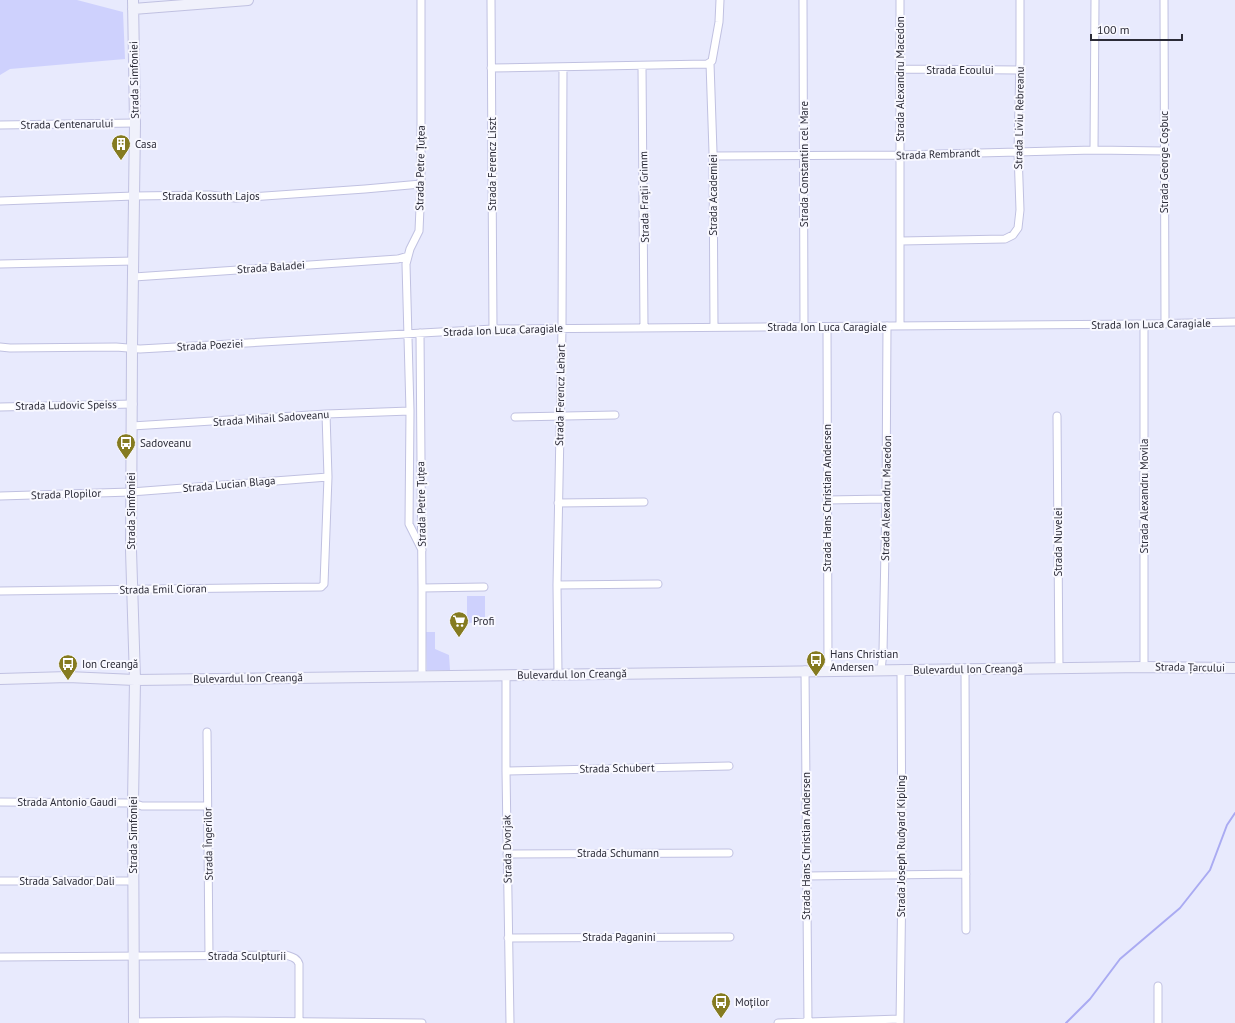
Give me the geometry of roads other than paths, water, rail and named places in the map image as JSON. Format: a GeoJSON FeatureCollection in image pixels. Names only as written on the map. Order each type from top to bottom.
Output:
{"type":"FeatureCollection","features":[{"type":"Feature","properties":{"kind":"street"},"geometry":{"type":"LineString","coordinates":[[133,4],[248,0]]}},
{"type":"Feature","properties":{"kind":"street","name":"Strada Petre Țuțea"},"geometry":{"type":"LineString","coordinates":[[422,0],[421,184],[419,231],[406,264],[410,415],[409,524],[422,550]]}},
{"type":"Feature","properties":{"kind":"street","name":"Strada Ferencz Liszt"},"geometry":{"type":"LineString","coordinates":[[491,0],[493,329]]}},
{"type":"Feature","properties":{"kind":"street","name":"Strada Academiei"},"geometry":{"type":"LineString","coordinates":[[714,327],[713,156],[710,63],[712,61],[720,0]]}},
{"type":"Feature","properties":{"kind":"street","name":"Strada Constantin cel Mare"},"geometry":{"type":"LineString","coordinates":[[803,0],[804,327]]}},
{"type":"Feature","properties":{"kind":"street","name":"Strada Alexandru Macedon"},"geometry":{"type":"LineString","coordinates":[[900,0],[900,326]]}},
{"type":"Feature","properties":{"kind":"street","name":"Strada Liviu Rebreanu"},"geometry":{"type":"LineString","coordinates":[[901,241],[1005,239],[1013,235],[1018,228],[1020,210],[1018,152],[1020,0]]}},
{"type":"Feature","properties":{"kind":"street"},"geometry":{"type":"LineString","coordinates":[[1094,150],[1095,0]]}},
{"type":"Feature","properties":{"kind":"street","name":"Strada George Coșbuc"},"geometry":{"type":"LineString","coordinates":[[1164,0],[1165,324]]}},
{"type":"Feature","properties":{"kind":"street","name":"Strada Simfoniei"},"geometry":{"type":"LineString","coordinates":[[133,4],[135,123],[131,492],[135,680],[133,803],[134,1022]]}},
{"type":"Feature","properties":{"kind":"street"},"geometry":{"type":"LineString","coordinates":[[491,68],[642,66],[710,63]]}},
{"type":"Feature","properties":{"kind":"street","name":"Strada Frații Grimm"},"geometry":{"type":"LineString","coordinates":[[642,66],[644,328]]}},
{"type":"Feature","properties":{"kind":"street","name":"Strada Ferencz Lehart"},"geometry":{"type":"LineString","coordinates":[[558,674],[557,586],[559,416],[562,328],[563,67]]}},
{"type":"Feature","properties":{"kind":"street","name":"Strada Ecoului"},"geometry":{"type":"LineString","coordinates":[[900,69],[1020,70]]}},
{"type":"Feature","properties":{"kind":"street","name":"Strada Centenarului"},"geometry":{"type":"LineString","coordinates":[[0,125],[135,123]]}},
{"type":"Feature","properties":{"kind":"street","name":"Strada Rembrandt"},"geometry":{"type":"LineString","coordinates":[[713,156],[901,155],[1094,150],[1164,151]]}},
{"type":"Feature","properties":{"kind":"street","name":"Strada Kossuth Lajos"},"geometry":{"type":"LineString","coordinates":[[0,201],[134,196],[210,196],[234,198],[365,190],[421,184]]}},
{"type":"Feature","properties":{"kind":"street","name":"Strada Baladei"},"geometry":{"type":"LineString","coordinates":[[134,277],[398,259],[408,256]]}},
{"type":"Feature","properties":{"kind":"street"},"geometry":{"type":"LineString","coordinates":[[0,264],[134,261]]}},
{"type":"Feature","properties":{"kind":"street","name":"Strada Ion Luca Caragiale"},"geometry":{"type":"LineString","coordinates":[[420,332],[562,328],[1165,324],[1235,322]]}},
{"type":"Feature","properties":{"kind":"street","name":"Strada Alexandru Movila"},"geometry":{"type":"LineString","coordinates":[[1144,324],[1144,667]]}},
{"type":"Feature","properties":{"kind":"street","name":"Strada Hans Christian Andersen"},"geometry":{"type":"LineString","coordinates":[[827,326],[828,670]]}},
{"type":"Feature","properties":{"kind":"street","name":"Strada Alexandru Macedon"},"geometry":{"type":"LineString","coordinates":[[881,670],[883,652],[886,499],[887,326]]}},
{"type":"Feature","properties":{"kind":"street","name":"Strada Petre Țuțea"},"geometry":{"type":"LineString","coordinates":[[420,332],[422,675]]}},
{"type":"Feature","properties":{"kind":"street","name":"Strada Poeziei"},"geometry":{"type":"LineString","coordinates":[[0,347],[116,347],[140,349],[210,346],[420,332]]}},
{"type":"Feature","properties":{"kind":"street","name":"Strada Ludovic Speiss"},"geometry":{"type":"LineString","coordinates":[[0,407],[133,404]]}},
{"type":"Feature","properties":{"kind":"street"},"geometry":{"type":"LineString","coordinates":[[326,414],[328,477]]}},
{"type":"Feature","properties":{"kind":"street","name":"Strada Mihail Sadoveanu"},"geometry":{"type":"LineString","coordinates":[[132,426],[326,414],[410,415],[420,418]]}},
{"type":"Feature","properties":{"kind":"street"},"geometry":{"type":"LineString","coordinates":[[515,417],[615,415]]}},
{"type":"Feature","properties":{"kind":"street","name":"Strada Nuvelei"},"geometry":{"type":"LineString","coordinates":[[1057,416],[1059,668]]}},
{"type":"Feature","properties":{"kind":"street","name":"Strada Lucian Blaga"},"geometry":{"type":"LineString","coordinates":[[131,492],[328,477]]}},
{"type":"Feature","properties":{"kind":"street","name":"Strada Emil Cioran"},"geometry":{"type":"LineString","coordinates":[[0,591],[320,588],[324,584],[328,477]]}},
{"type":"Feature","properties":{"kind":"street","name":"Strada Plopilor"},"geometry":{"type":"LineString","coordinates":[[0,496],[131,492]]}},
{"type":"Feature","properties":{"kind":"street"},"geometry":{"type":"LineString","coordinates":[[827,500],[886,499]]}},
{"type":"Feature","properties":{"kind":"street"},"geometry":{"type":"LineString","coordinates":[[558,503],[644,502]]}},
{"type":"Feature","properties":{"kind":"street"},"geometry":{"type":"LineString","coordinates":[[557,586],[658,584]]}},
{"type":"Feature","properties":{"kind":"street"},"geometry":{"type":"LineString","coordinates":[[422,588],[484,587]]}},
{"type":"Feature","properties":{"kind":"street","name":"Bulevardul Ion Creangă"},"geometry":{"type":"LineString","coordinates":[[0,679],[68,677],[135,680],[805,670],[1144,667]]}},
{"type":"Feature","properties":{"kind":"street","name":"Strada Țarcului"},"geometry":{"type":"LineString","coordinates":[[1144,667],[1235,668]]}},
{"type":"Feature","properties":{"kind":"street","name":"Strada Joseph Rudyard Kipling"},"geometry":{"type":"LineString","coordinates":[[900,1021],[902,875],[901,669]]}},
{"type":"Feature","properties":{"kind":"street"},"geometry":{"type":"LineString","coordinates":[[965,669],[966,930]]}},
{"type":"Feature","properties":{"kind":"street","name":"Strada Hans Christian Andersen"},"geometry":{"type":"LineString","coordinates":[[805,670],[808,1022]]}},
{"type":"Feature","properties":{"kind":"street","name":"Strada Dvorjak"},"geometry":{"type":"LineString","coordinates":[[506,675],[510,1023]]}},
{"type":"Feature","properties":{"kind":"street","name":"Strada Îngerilor"},"geometry":{"type":"LineString","coordinates":[[206,732],[209,956]]}},
{"type":"Feature","properties":{"kind":"street","name":"Strada Schubert"},"geometry":{"type":"LineString","coordinates":[[506,771],[729,766]]}},
{"type":"Feature","properties":{"kind":"street","name":"Strada Antonio Gaudi"},"geometry":{"type":"LineString","coordinates":[[0,802],[133,803],[142,806],[207,806]]}},
{"type":"Feature","properties":{"kind":"street","name":"Strada Schumann"},"geometry":{"type":"LineString","coordinates":[[507,854],[729,853]]}},
{"type":"Feature","properties":{"kind":"street"},"geometry":{"type":"LineString","coordinates":[[806,876],[966,874]]}},
{"type":"Feature","properties":{"kind":"street","name":"Strada Salvador Dali"},"geometry":{"type":"LineString","coordinates":[[0,881],[133,881]]}},
{"type":"Feature","properties":{"kind":"street","name":"Strada Paganini"},"geometry":{"type":"LineString","coordinates":[[508,938],[730,937]]}},
{"type":"Feature","properties":{"kind":"street","name":"Strada Sculpturii"},"geometry":{"type":"LineString","coordinates":[[0,957],[286,955],[296,959],[299,964],[299,1022]]}},
{"type":"Feature","properties":{"kind":"street"},"geometry":{"type":"LineString","coordinates":[[1158,986],[1158,1023]]}},
{"type":"Feature","properties":{"kind":"street"},"geometry":{"type":"LineString","coordinates":[[778,1023],[900,1021]]}},
{"type":"Feature","properties":{"kind":"street"},"geometry":{"type":"LineString","coordinates":[[134,1022],[422,1023]]}},
{"type":"Feature","properties":{"kind":"waterway"},"geometry":{"type":"LineString","coordinates":[[1066,1023],[1090,999],[1120,959],[1180,908],[1210,870],[1227,825],[1235,813]]}},
{"type":"Feature","properties":{"kind":"place","name":"Casa"},"geometry":{"type":"Point","coordinates":[121,161]}},
{"type":"Feature","properties":{"kind":"place","name":"Sadoveanu"},"geometry":{"type":"Point","coordinates":[126,460]}},
{"type":"Feature","properties":{"kind":"place","name":"Profi"},"geometry":{"type":"Point","coordinates":[459,638]}},
{"type":"Feature","properties":{"kind":"place","name":"Hans Christian Andersen"},"geometry":{"type":"Point","coordinates":[816,677]}},
{"type":"Feature","properties":{"kind":"place","name":"Ion Creangă"},"geometry":{"type":"Point","coordinates":[68,681]}},
{"type":"Feature","properties":{"kind":"place","name":"Moților"},"geometry":{"type":"Point","coordinates":[721,1019]}}]}
